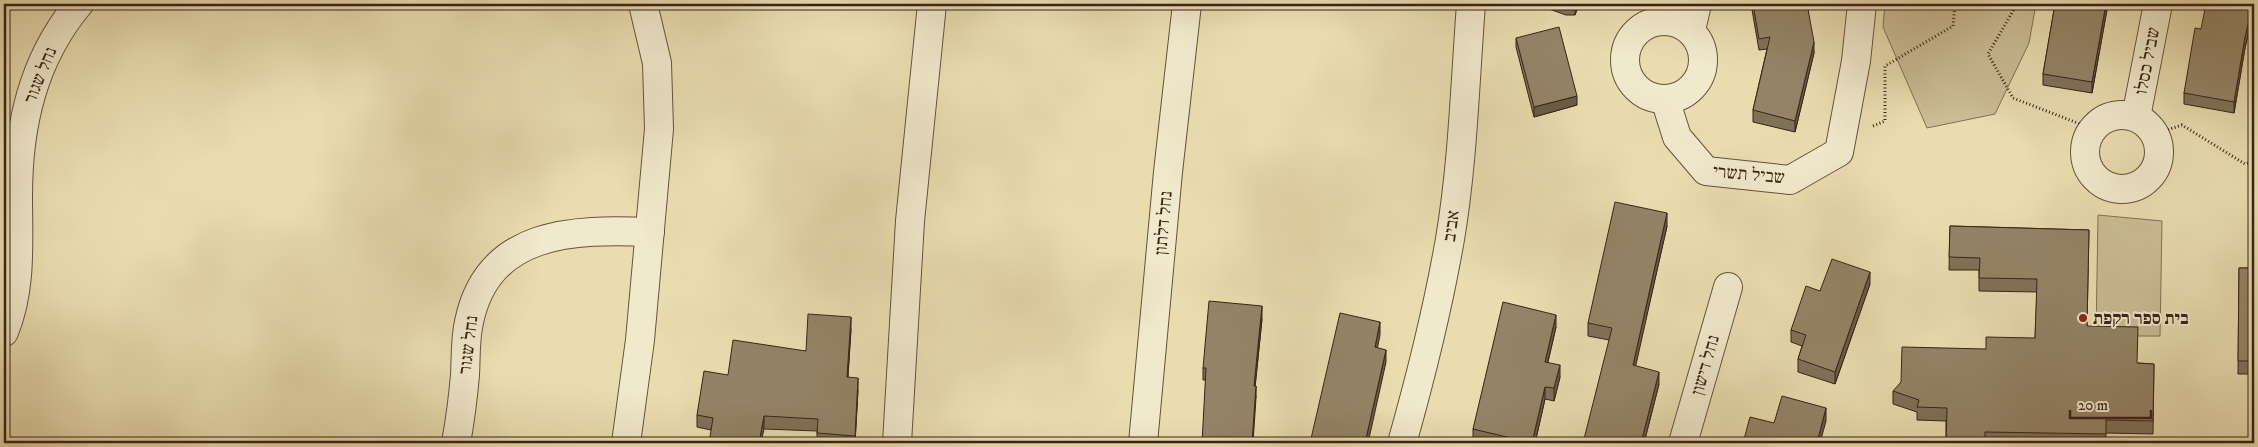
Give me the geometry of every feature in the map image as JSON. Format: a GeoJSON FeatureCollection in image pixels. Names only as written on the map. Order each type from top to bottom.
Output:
{"type":"FeatureCollection","features":[{"type":"Feature","properties":{"kind":"street","name":"נחל שגור"},"geometry":{"type":"LineString","coordinates":[[4,332],[15,288],[19,245],[19,154],[24,116],[34,82],[48,50],[64,21],[79,4]]}},
{"type":"Feature","properties":{"kind":"street"},"geometry":{"type":"LineString","coordinates":[[626,443],[640,340],[659,129],[657,63],[642,4]]}},
{"type":"Feature","properties":{"kind":"street"},"geometry":{"type":"LineString","coordinates":[[897,443],[910,221],[932,4]]}},
{"type":"Feature","properties":{"kind":"street","name":"נחל דלתון"},"geometry":{"type":"LineString","coordinates":[[1143,443],[1168,172],[1187,4]]}},
{"type":"Feature","properties":{"kind":"street","name":"אביב"},"geometry":{"type":"LineString","coordinates":[[1402,443],[1430,340],[1450,238],[1462,137],[1471,4]]}},
{"type":"Feature","properties":{"kind":"street"},"geometry":{"type":"LineString","coordinates":[[1691,30],[1697,4]]}},
{"type":"Feature","properties":{"kind":"street","name":"שביל תשרי"},"geometry":{"type":"LineString","coordinates":[[1665,99],[1677,137],[1706,172],[1790,180],[1839,152],[1856,61],[1862,4]]}},
{"type":"Feature","properties":{"kind":"street","name":"שביל כסלו"},"geometry":{"type":"LineString","coordinates":[[2146,126],[2158,4]]}},
{"type":"Feature","properties":{"kind":"street"},"geometry":{"type":"LineString","coordinates":[[1667,20],[1691,30],[1700,41],[1704,54],[1703,67],[1698,80],[1690,90],[1678,97],[1665,99],[1646,94],[1632,82],[1626,71],[1624,58],[1627,46],[1643,26],[1655,21],[1667,20]]}},
{"type":"Feature","properties":{"kind":"street"},"geometry":{"type":"LineString","coordinates":[[2124,115],[2146,126],[2159,146],[2159,159],[2155,171],[2136,187],[2123,190],[2110,188],[2091,174],[2086,163],[2084,151],[2093,129],[2101,121],[2112,116],[2124,115]]}},
{"type":"Feature","properties":{"kind":"street","name":"נחל שגור"},"geometry":{"type":"LineString","coordinates":[[456,443],[469,323],[475,299],[482,285],[500,262],[518,249],[539,240],[563,234],[589,231],[650,232]]}},
{"type":"Feature","properties":{"kind":"street","name":"נחל דישון"},"geometry":{"type":"LineString","coordinates":[[1683,443],[1728,287]]}},
{"type":"Feature","properties":{"kind":"path"},"geometry":{"type":"LineString","coordinates":[[1842,140],[1885,121],[1885,66],[1953,26],[1954,4]]}},
{"type":"Feature","properties":{"kind":"path"},"geometry":{"type":"LineString","coordinates":[[2017,4],[1988,54],[2013,98],[2093,129]]}},
{"type":"Feature","properties":{"kind":"path"},"geometry":{"type":"LineString","coordinates":[[2146,126],[2182,125],[2245,164],[2254,161]]}},
{"type":"Feature","properties":{"kind":"shaded area"},"geometry":{"type":"Polygon","coordinates":[[[1885,4],[2036,4],[2029,43],[1995,114],[1927,128],[1883,27],[1885,4]]]}},
{"type":"Feature","properties":{"kind":"shaded area"},"geometry":{"type":"Polygon","coordinates":[[[2098,215],[2162,221],[2160,336],[2096,336],[2098,215]]]}},
{"type":"Feature","properties":{"kind":"building"},"geometry":{"type":"Polygon","coordinates":[[[1560,4],[1575,4],[1575,6],[1566,6],[1560,4]]]}},
{"type":"Feature","properties":{"kind":"building"},"geometry":{"type":"Polygon","coordinates":[[[1753,4],[1807,4],[1814,42],[1795,121],[1753,110],[1770,37],[1759,39],[1753,4]]]}},
{"type":"Feature","properties":{"kind":"building"},"geometry":{"type":"Polygon","coordinates":[[[2055,4],[2106,4],[2092,82],[2043,74],[2055,4]]]}},
{"type":"Feature","properties":{"kind":"building"},"geometry":{"type":"Polygon","coordinates":[[[2206,4],[2253,4],[2245,37],[2234,102],[2184,93],[2195,28],[2201,29],[2206,4]]]}},
{"type":"Feature","properties":{"kind":"building"},"geometry":{"type":"Polygon","coordinates":[[[1559,27],[1577,96],[1534,107],[1516,38],[1559,27]]]}},
{"type":"Feature","properties":{"kind":"building"},"geometry":{"type":"Polygon","coordinates":[[[1615,202],[1667,213],[1633,365],[1659,372],[1641,443],[1583,443],[1612,328],[1588,323],[1615,202]]]}},
{"type":"Feature","properties":{"kind":"building"},"geometry":{"type":"Polygon","coordinates":[[[1950,226],[2089,230],[2087,326],[2138,327],[2137,363],[2154,364],[2153,421],[2106,420],[2106,434],[1985,432],[1985,443],[1946,443],[1947,408],[1917,407],[1919,400],[1893,391],[1901,382],[1902,347],[1986,349],[1986,337],[2035,338],[2037,279],[1979,278],[1980,258],[1949,257],[1950,226]]]}},
{"type":"Feature","properties":{"kind":"building"},"geometry":{"type":"Polygon","coordinates":[[[1832,259],[1870,272],[1835,372],[1798,359],[1806,335],[1791,330],[1806,286],[1820,291],[1832,259]]]}},
{"type":"Feature","properties":{"kind":"building"},"geometry":{"type":"Polygon","coordinates":[[[2239,268],[2254,268],[2254,361],[2238,361],[2239,268]]]}},
{"type":"Feature","properties":{"kind":"building"},"geometry":{"type":"Polygon","coordinates":[[[1209,301],[1262,306],[1254,386],[1256,386],[1252,443],[1202,443],[1206,368],[1203,368],[1209,301]]]}},
{"type":"Feature","properties":{"kind":"building"},"geometry":{"type":"Polygon","coordinates":[[[1503,302],[1556,315],[1545,362],[1560,365],[1554,388],[1545,387],[1532,443],[1473,429],[1503,302]]]}},
{"type":"Feature","properties":{"kind":"building"},"geometry":{"type":"Polygon","coordinates":[[[1340,313],[1380,322],[1375,347],[1386,350],[1365,443],[1310,443],[1340,313]]]}},
{"type":"Feature","properties":{"kind":"building"},"geometry":{"type":"Polygon","coordinates":[[[808,314],[851,317],[847,377],[858,378],[855,436],[817,433],[818,419],[764,416],[759,443],[709,443],[713,418],[697,415],[704,371],[728,375],[733,340],[806,351],[808,314]]]}},
{"type":"Feature","properties":{"kind":"building"},"geometry":{"type":"Polygon","coordinates":[[[1782,396],[1826,408],[1817,443],[1743,443],[1750,417],[1774,423],[1782,396]]]}},
{"type":"Feature","properties":{"kind":"place","name":"בית ספר רקפת"},"geometry":{"type":"Point","coordinates":[2083,318]}}]}
